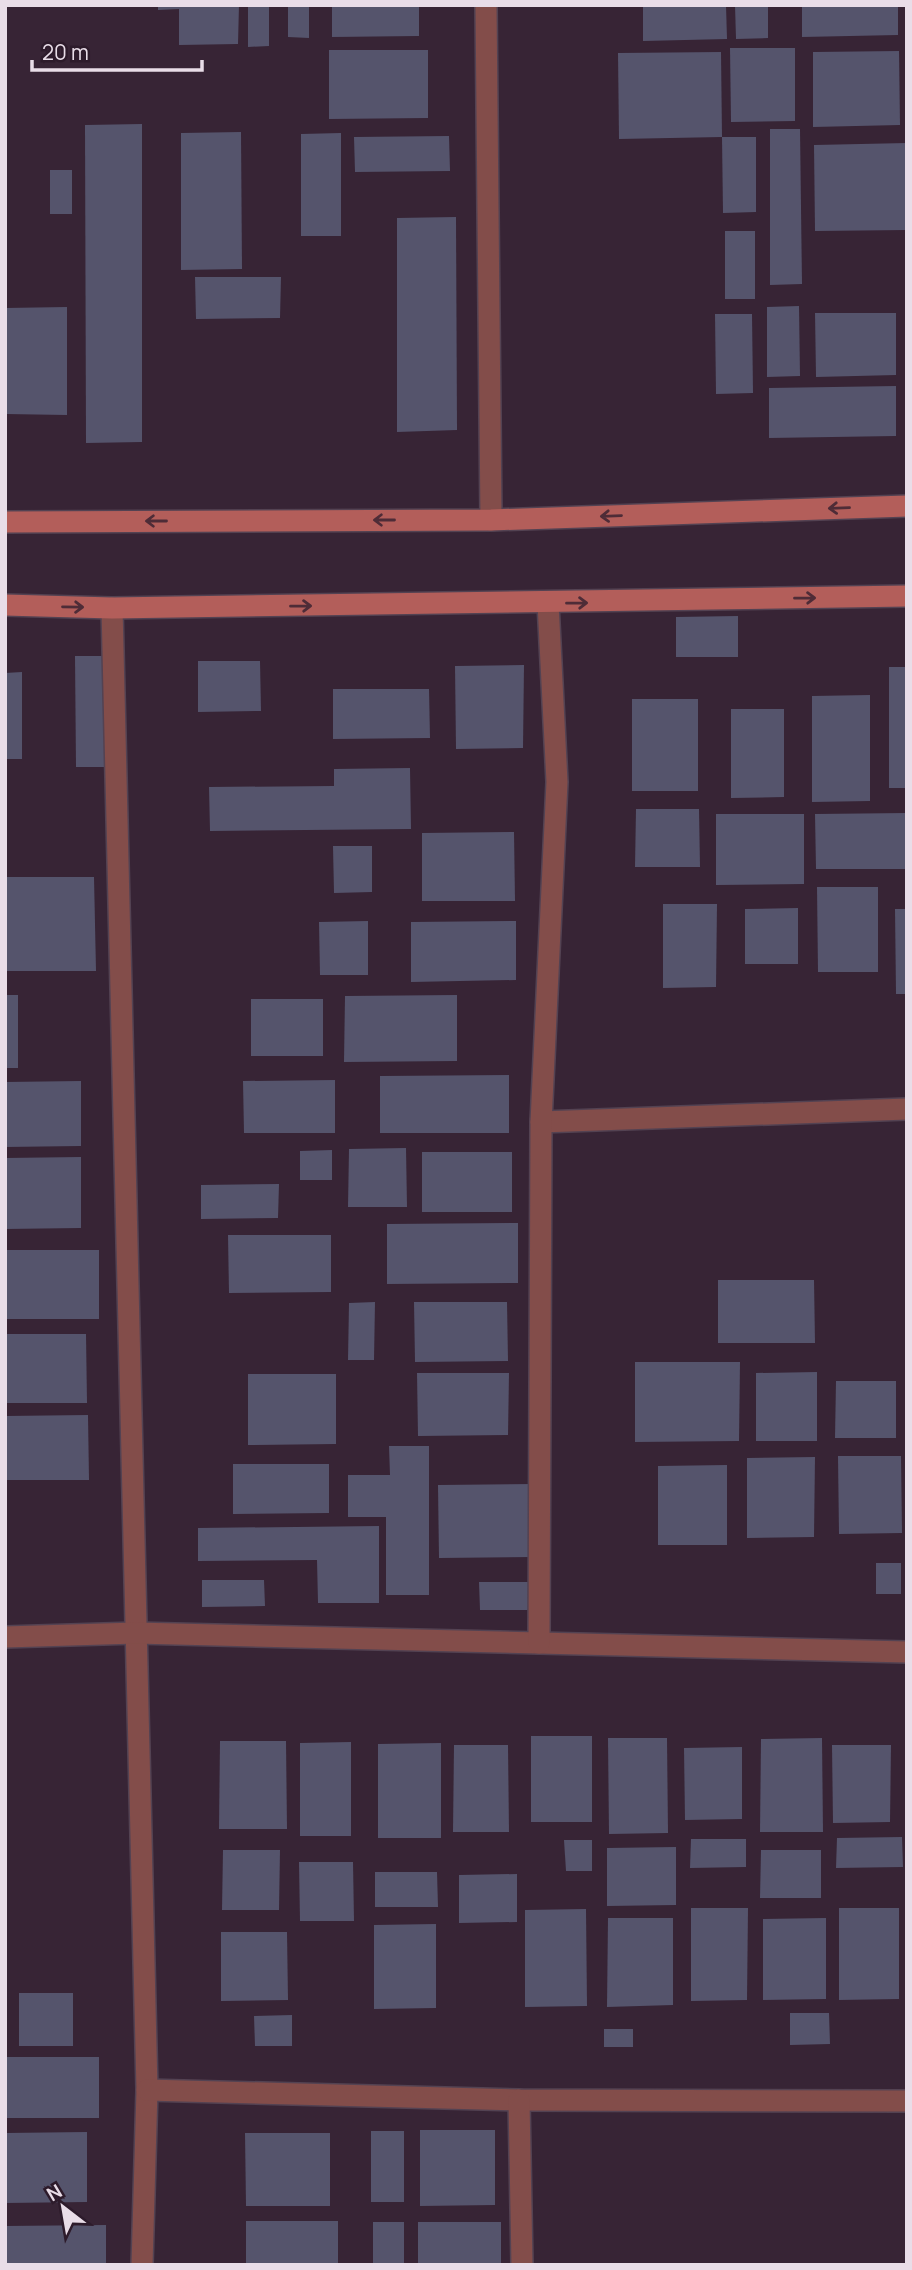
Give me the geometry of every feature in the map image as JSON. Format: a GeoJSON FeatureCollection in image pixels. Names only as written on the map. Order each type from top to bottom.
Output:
{"type":"FeatureCollection","features":[{"type":"Feature","properties":{"kind":"street"},"geometry":{"type":"LineString","coordinates":[[486,5],[491,520]]}},
{"type":"Feature","properties":{"kind":"street"},"geometry":{"type":"LineString","coordinates":[[5,522],[491,520],[907,506]]}},
{"type":"Feature","properties":{"kind":"street"},"geometry":{"type":"LineString","coordinates":[[5,605],[112,608],[907,596]]}},
{"type":"Feature","properties":{"kind":"street"},"geometry":{"type":"LineString","coordinates":[[539,1643],[541,1122],[557,782],[548,603]]}},
{"type":"Feature","properties":{"kind":"street"},"geometry":{"type":"LineString","coordinates":[[112,608],[146,2090],[142,2265]]}},
{"type":"Feature","properties":{"kind":"street"},"geometry":{"type":"LineString","coordinates":[[541,1122],[907,1109]]}},
{"type":"Feature","properties":{"kind":"street"},"geometry":{"type":"LineString","coordinates":[[5,1637],[136,1633],[907,1652]]}},
{"type":"Feature","properties":{"kind":"street"},"geometry":{"type":"LineString","coordinates":[[146,2090],[519,2100],[907,2102]]}},
{"type":"Feature","properties":{"kind":"street"},"geometry":{"type":"LineString","coordinates":[[519,2100],[522,2265]]}},
{"type":"Feature","properties":{"kind":"building"},"geometry":{"type":"Polygon","coordinates":[[[158,5],[239,5],[238,44],[179,45],[179,9],[158,10],[158,5]]]}},
{"type":"Feature","properties":{"kind":"building"},"geometry":{"type":"Polygon","coordinates":[[[248,5],[269,5],[269,46],[248,47],[248,5]]]}},
{"type":"Feature","properties":{"kind":"building"},"geometry":{"type":"Polygon","coordinates":[[[288,5],[309,5],[309,38],[288,37],[288,5]]]}},
{"type":"Feature","properties":{"kind":"building"},"geometry":{"type":"Polygon","coordinates":[[[332,5],[419,5],[419,36],[332,37],[332,5]]]}},
{"type":"Feature","properties":{"kind":"building"},"geometry":{"type":"Polygon","coordinates":[[[643,5],[726,5],[727,39],[643,41],[643,5]]]}},
{"type":"Feature","properties":{"kind":"building"},"geometry":{"type":"Polygon","coordinates":[[[735,5],[768,5],[768,38],[736,39],[735,5]]]}},
{"type":"Feature","properties":{"kind":"building"},"geometry":{"type":"Polygon","coordinates":[[[802,5],[898,5],[898,35],[802,37],[802,5]]]}},
{"type":"Feature","properties":{"kind":"building"},"geometry":{"type":"Polygon","coordinates":[[[730,48],[795,48],[795,121],[731,122],[730,48]]]}},
{"type":"Feature","properties":{"kind":"building"},"geometry":{"type":"Polygon","coordinates":[[[329,50],[428,50],[428,118],[329,119],[329,50]]]}},
{"type":"Feature","properties":{"kind":"building"},"geometry":{"type":"Polygon","coordinates":[[[899,51],[900,125],[813,127],[813,52],[899,51]]]}},
{"type":"Feature","properties":{"kind":"building"},"geometry":{"type":"Polygon","coordinates":[[[721,52],[722,137],[619,139],[618,53],[721,52]]]}},
{"type":"Feature","properties":{"kind":"building"},"geometry":{"type":"Polygon","coordinates":[[[142,124],[142,442],[86,443],[85,125],[142,124]]]}},
{"type":"Feature","properties":{"kind":"building"},"geometry":{"type":"Polygon","coordinates":[[[770,129],[800,129],[802,284],[770,285],[770,129]]]}},
{"type":"Feature","properties":{"kind":"building"},"geometry":{"type":"Polygon","coordinates":[[[241,132],[242,269],[181,270],[181,133],[241,132]]]}},
{"type":"Feature","properties":{"kind":"building"},"geometry":{"type":"Polygon","coordinates":[[[341,133],[341,236],[301,236],[301,134],[341,133]]]}},
{"type":"Feature","properties":{"kind":"building"},"geometry":{"type":"Polygon","coordinates":[[[449,136],[450,171],[355,172],[354,137],[449,136]]]}},
{"type":"Feature","properties":{"kind":"building"},"geometry":{"type":"Polygon","coordinates":[[[722,137],[756,137],[756,212],[723,213],[722,137]]]}},
{"type":"Feature","properties":{"kind":"building"},"geometry":{"type":"Polygon","coordinates":[[[907,143],[907,230],[815,231],[814,145],[907,143]]]}},
{"type":"Feature","properties":{"kind":"building"},"geometry":{"type":"Polygon","coordinates":[[[50,170],[72,170],[72,214],[50,214],[50,170]]]}},
{"type":"Feature","properties":{"kind":"building"},"geometry":{"type":"Polygon","coordinates":[[[456,217],[457,430],[397,432],[397,218],[456,217]]]}},
{"type":"Feature","properties":{"kind":"building"},"geometry":{"type":"Polygon","coordinates":[[[725,231],[755,231],[755,299],[725,299],[725,231]]]}},
{"type":"Feature","properties":{"kind":"building"},"geometry":{"type":"Polygon","coordinates":[[[195,277],[281,277],[280,318],[196,319],[195,277]]]}},
{"type":"Feature","properties":{"kind":"building"},"geometry":{"type":"Polygon","coordinates":[[[799,306],[800,376],[767,377],[767,307],[799,306]]]}},
{"type":"Feature","properties":{"kind":"building"},"geometry":{"type":"Polygon","coordinates":[[[67,307],[67,415],[5,414],[5,308],[67,307]]]}},
{"type":"Feature","properties":{"kind":"building"},"geometry":{"type":"Polygon","coordinates":[[[815,313],[896,313],[896,375],[816,377],[815,313]]]}},
{"type":"Feature","properties":{"kind":"building"},"geometry":{"type":"Polygon","coordinates":[[[715,314],[752,314],[753,393],[716,394],[715,314]]]}},
{"type":"Feature","properties":{"kind":"building"},"geometry":{"type":"Polygon","coordinates":[[[896,386],[896,436],[769,438],[769,388],[896,386]]]}},
{"type":"Feature","properties":{"kind":"building"},"geometry":{"type":"Polygon","coordinates":[[[738,616],[738,657],[676,657],[676,617],[738,616]]]}},
{"type":"Feature","properties":{"kind":"building"},"geometry":{"type":"Polygon","coordinates":[[[75,656],[110,656],[110,767],[76,767],[75,656]]]}},
{"type":"Feature","properties":{"kind":"building"},"geometry":{"type":"Polygon","coordinates":[[[198,661],[260,661],[261,711],[198,712],[198,661]]]}},
{"type":"Feature","properties":{"kind":"building"},"geometry":{"type":"Polygon","coordinates":[[[524,665],[523,748],[456,749],[455,666],[524,665]]]}},
{"type":"Feature","properties":{"kind":"building"},"geometry":{"type":"Polygon","coordinates":[[[889,667],[907,667],[907,788],[889,788],[889,667]]]}},
{"type":"Feature","properties":{"kind":"building"},"geometry":{"type":"Polygon","coordinates":[[[22,672],[22,759],[5,759],[5,673],[22,672]]]}},
{"type":"Feature","properties":{"kind":"building"},"geometry":{"type":"Polygon","coordinates":[[[333,689],[429,689],[430,738],[333,739],[333,689]]]}},
{"type":"Feature","properties":{"kind":"building"},"geometry":{"type":"Polygon","coordinates":[[[870,695],[870,801],[812,802],[812,696],[870,695]]]}},
{"type":"Feature","properties":{"kind":"building"},"geometry":{"type":"Polygon","coordinates":[[[632,699],[698,699],[698,791],[632,791],[632,699]]]}},
{"type":"Feature","properties":{"kind":"building"},"geometry":{"type":"Polygon","coordinates":[[[731,709],[784,709],[784,797],[731,798],[731,709]]]}},
{"type":"Feature","properties":{"kind":"building"},"geometry":{"type":"Polygon","coordinates":[[[410,768],[411,829],[210,831],[209,787],[334,786],[334,769],[410,768]]]}},
{"type":"Feature","properties":{"kind":"building"},"geometry":{"type":"Polygon","coordinates":[[[636,809],[699,809],[700,867],[635,867],[636,809]]]}},
{"type":"Feature","properties":{"kind":"building"},"geometry":{"type":"Polygon","coordinates":[[[907,813],[907,869],[816,869],[815,814],[907,813]]]}},
{"type":"Feature","properties":{"kind":"building"},"geometry":{"type":"Polygon","coordinates":[[[716,814],[804,814],[804,884],[716,885],[716,814]]]}},
{"type":"Feature","properties":{"kind":"building"},"geometry":{"type":"Polygon","coordinates":[[[514,832],[515,901],[422,901],[422,833],[514,832]]]}},
{"type":"Feature","properties":{"kind":"building"},"geometry":{"type":"Polygon","coordinates":[[[333,846],[372,846],[372,892],[334,893],[333,846]]]}},
{"type":"Feature","properties":{"kind":"building"},"geometry":{"type":"Polygon","coordinates":[[[5,877],[94,877],[96,971],[5,971],[5,877]]]}},
{"type":"Feature","properties":{"kind":"building"},"geometry":{"type":"Polygon","coordinates":[[[817,887],[878,887],[878,972],[818,972],[817,887]]]}},
{"type":"Feature","properties":{"kind":"building"},"geometry":{"type":"Polygon","coordinates":[[[663,904],[717,904],[716,987],[663,988],[663,904]]]}},
{"type":"Feature","properties":{"kind":"building"},"geometry":{"type":"Polygon","coordinates":[[[798,908],[798,964],[745,964],[745,909],[798,908]]]}},
{"type":"Feature","properties":{"kind":"building"},"geometry":{"type":"Polygon","coordinates":[[[895,909],[907,909],[907,994],[896,994],[895,909]]]}},
{"type":"Feature","properties":{"kind":"building"},"geometry":{"type":"Polygon","coordinates":[[[368,921],[368,975],[320,975],[319,922],[368,921]]]}},
{"type":"Feature","properties":{"kind":"building"},"geometry":{"type":"Polygon","coordinates":[[[516,921],[516,980],[411,982],[411,922],[516,921]]]}},
{"type":"Feature","properties":{"kind":"building"},"geometry":{"type":"Polygon","coordinates":[[[5,995],[18,995],[18,1068],[5,1068],[5,995]]]}},
{"type":"Feature","properties":{"kind":"building"},"geometry":{"type":"Polygon","coordinates":[[[457,995],[457,1061],[344,1062],[345,996],[457,995]]]}},
{"type":"Feature","properties":{"kind":"building"},"geometry":{"type":"Polygon","coordinates":[[[251,999],[323,999],[323,1056],[251,1056],[251,999]]]}},
{"type":"Feature","properties":{"kind":"building"},"geometry":{"type":"Polygon","coordinates":[[[509,1075],[509,1133],[380,1133],[380,1076],[509,1075]]]}},
{"type":"Feature","properties":{"kind":"building"},"geometry":{"type":"Polygon","coordinates":[[[335,1080],[335,1133],[244,1133],[243,1081],[335,1080]]]}},
{"type":"Feature","properties":{"kind":"building"},"geometry":{"type":"Polygon","coordinates":[[[81,1081],[81,1146],[5,1147],[5,1082],[81,1081]]]}},
{"type":"Feature","properties":{"kind":"building"},"geometry":{"type":"Polygon","coordinates":[[[406,1148],[407,1207],[348,1207],[349,1149],[406,1148]]]}},
{"type":"Feature","properties":{"kind":"building"},"geometry":{"type":"Polygon","coordinates":[[[332,1150],[332,1180],[300,1180],[300,1151],[332,1150]]]}},
{"type":"Feature","properties":{"kind":"building"},"geometry":{"type":"Polygon","coordinates":[[[422,1152],[512,1152],[512,1212],[422,1212],[422,1152]]]}},
{"type":"Feature","properties":{"kind":"building"},"geometry":{"type":"Polygon","coordinates":[[[81,1157],[81,1228],[5,1229],[5,1158],[81,1157]]]}},
{"type":"Feature","properties":{"kind":"building"},"geometry":{"type":"Polygon","coordinates":[[[279,1184],[278,1218],[201,1219],[201,1185],[279,1184]]]}},
{"type":"Feature","properties":{"kind":"building"},"geometry":{"type":"Polygon","coordinates":[[[518,1223],[518,1283],[387,1284],[387,1224],[518,1223]]]}},
{"type":"Feature","properties":{"kind":"building"},"geometry":{"type":"Polygon","coordinates":[[[228,1235],[331,1235],[331,1292],[229,1293],[228,1235]]]}},
{"type":"Feature","properties":{"kind":"building"},"geometry":{"type":"Polygon","coordinates":[[[5,1250],[99,1250],[99,1319],[5,1319],[5,1250]]]}},
{"type":"Feature","properties":{"kind":"building"},"geometry":{"type":"Polygon","coordinates":[[[718,1280],[814,1280],[815,1343],[718,1343],[718,1280]]]}},
{"type":"Feature","properties":{"kind":"building"},"geometry":{"type":"Polygon","coordinates":[[[375,1302],[374,1360],[348,1360],[349,1303],[375,1302]]]}},
{"type":"Feature","properties":{"kind":"building"},"geometry":{"type":"Polygon","coordinates":[[[414,1302],[507,1302],[508,1361],[415,1362],[414,1302]]]}},
{"type":"Feature","properties":{"kind":"building"},"geometry":{"type":"Polygon","coordinates":[[[5,1334],[86,1334],[87,1403],[5,1403],[5,1334]]]}},
{"type":"Feature","properties":{"kind":"building"},"geometry":{"type":"Polygon","coordinates":[[[635,1362],[740,1362],[739,1441],[635,1442],[635,1362]]]}},
{"type":"Feature","properties":{"kind":"building"},"geometry":{"type":"Polygon","coordinates":[[[817,1372],[817,1441],[756,1441],[756,1373],[817,1372]]]}},
{"type":"Feature","properties":{"kind":"building"},"geometry":{"type":"Polygon","coordinates":[[[417,1373],[509,1373],[508,1435],[418,1436],[417,1373]]]}},
{"type":"Feature","properties":{"kind":"building"},"geometry":{"type":"Polygon","coordinates":[[[248,1374],[336,1374],[336,1444],[248,1445],[248,1374]]]}},
{"type":"Feature","properties":{"kind":"building"},"geometry":{"type":"Polygon","coordinates":[[[836,1381],[896,1381],[896,1438],[835,1438],[836,1381]]]}},
{"type":"Feature","properties":{"kind":"building"},"geometry":{"type":"Polygon","coordinates":[[[88,1415],[89,1480],[5,1480],[5,1416],[88,1415]]]}},
{"type":"Feature","properties":{"kind":"building"},"geometry":{"type":"Polygon","coordinates":[[[389,1446],[429,1446],[429,1595],[386,1595],[386,1517],[348,1517],[348,1475],[390,1475],[389,1446]]]}},
{"type":"Feature","properties":{"kind":"building"},"geometry":{"type":"Polygon","coordinates":[[[838,1456],[901,1456],[902,1533],[839,1534],[838,1456]]]}},
{"type":"Feature","properties":{"kind":"building"},"geometry":{"type":"Polygon","coordinates":[[[815,1457],[814,1537],[747,1538],[747,1458],[815,1457]]]}},
{"type":"Feature","properties":{"kind":"building"},"geometry":{"type":"Polygon","coordinates":[[[233,1464],[329,1464],[329,1513],[233,1514],[233,1464]]]}},
{"type":"Feature","properties":{"kind":"building"},"geometry":{"type":"Polygon","coordinates":[[[727,1465],[727,1545],[658,1545],[658,1466],[727,1465]]]}},
{"type":"Feature","properties":{"kind":"building"},"geometry":{"type":"Polygon","coordinates":[[[534,1484],[533,1557],[439,1558],[438,1485],[534,1484]]]}},
{"type":"Feature","properties":{"kind":"building"},"geometry":{"type":"Polygon","coordinates":[[[379,1526],[379,1603],[318,1603],[317,1560],[198,1561],[198,1528],[379,1526]]]}},
{"type":"Feature","properties":{"kind":"building"},"geometry":{"type":"Polygon","coordinates":[[[876,1563],[901,1563],[901,1594],[876,1594],[876,1563]]]}},
{"type":"Feature","properties":{"kind":"building"},"geometry":{"type":"Polygon","coordinates":[[[202,1580],[264,1580],[265,1606],[202,1607],[202,1580]]]}},
{"type":"Feature","properties":{"kind":"building"},"geometry":{"type":"Polygon","coordinates":[[[479,1582],[538,1582],[539,1610],[480,1610],[479,1582]]]}},
{"type":"Feature","properties":{"kind":"building"},"geometry":{"type":"Polygon","coordinates":[[[531,1736],[592,1736],[592,1822],[531,1822],[531,1736]]]}},
{"type":"Feature","properties":{"kind":"building"},"geometry":{"type":"Polygon","coordinates":[[[608,1738],[667,1738],[668,1833],[609,1834],[608,1738]]]}},
{"type":"Feature","properties":{"kind":"building"},"geometry":{"type":"Polygon","coordinates":[[[822,1738],[823,1832],[760,1832],[761,1739],[822,1738]]]}},
{"type":"Feature","properties":{"kind":"building"},"geometry":{"type":"Polygon","coordinates":[[[220,1741],[286,1741],[287,1829],[219,1829],[220,1741]]]}},
{"type":"Feature","properties":{"kind":"building"},"geometry":{"type":"Polygon","coordinates":[[[351,1742],[351,1836],[300,1836],[300,1743],[351,1742]]]}},
{"type":"Feature","properties":{"kind":"building"},"geometry":{"type":"Polygon","coordinates":[[[441,1743],[441,1838],[378,1838],[378,1744],[441,1743]]]}},
{"type":"Feature","properties":{"kind":"building"},"geometry":{"type":"Polygon","coordinates":[[[454,1745],[508,1745],[509,1832],[453,1832],[454,1745]]]}},
{"type":"Feature","properties":{"kind":"building"},"geometry":{"type":"Polygon","coordinates":[[[832,1745],[891,1745],[890,1822],[833,1823],[832,1745]]]}},
{"type":"Feature","properties":{"kind":"building"},"geometry":{"type":"Polygon","coordinates":[[[742,1747],[742,1819],[685,1820],[684,1748],[742,1747]]]}},
{"type":"Feature","properties":{"kind":"building"},"geometry":{"type":"Polygon","coordinates":[[[902,1837],[903,1867],[836,1868],[837,1838],[902,1837]]]}},
{"type":"Feature","properties":{"kind":"building"},"geometry":{"type":"Polygon","coordinates":[[[691,1839],[746,1839],[746,1867],[690,1868],[691,1839]]]}},
{"type":"Feature","properties":{"kind":"building"},"geometry":{"type":"Polygon","coordinates":[[[564,1840],[592,1840],[592,1871],[566,1871],[564,1840]]]}},
{"type":"Feature","properties":{"kind":"building"},"geometry":{"type":"Polygon","coordinates":[[[676,1847],[676,1905],[607,1906],[607,1848],[676,1847]]]}},
{"type":"Feature","properties":{"kind":"building"},"geometry":{"type":"Polygon","coordinates":[[[223,1850],[280,1850],[279,1910],[222,1910],[223,1850]]]}},
{"type":"Feature","properties":{"kind":"building"},"geometry":{"type":"Polygon","coordinates":[[[761,1850],[821,1850],[821,1898],[760,1898],[761,1850]]]}},
{"type":"Feature","properties":{"kind":"building"},"geometry":{"type":"Polygon","coordinates":[[[299,1862],[353,1862],[354,1921],[300,1921],[299,1862]]]}},
{"type":"Feature","properties":{"kind":"building"},"geometry":{"type":"Polygon","coordinates":[[[375,1872],[437,1872],[438,1907],[375,1907],[375,1872]]]}},
{"type":"Feature","properties":{"kind":"building"},"geometry":{"type":"Polygon","coordinates":[[[517,1874],[517,1922],[459,1923],[459,1875],[517,1874]]]}},
{"type":"Feature","properties":{"kind":"building"},"geometry":{"type":"Polygon","coordinates":[[[691,1908],[748,1908],[747,2000],[691,2001],[691,1908]]]}},
{"type":"Feature","properties":{"kind":"building"},"geometry":{"type":"Polygon","coordinates":[[[839,1908],[899,1908],[899,1999],[839,2000],[839,1908]]]}},
{"type":"Feature","properties":{"kind":"building"},"geometry":{"type":"Polygon","coordinates":[[[586,1909],[587,2006],[525,2007],[525,1910],[586,1909]]]}},
{"type":"Feature","properties":{"kind":"building"},"geometry":{"type":"Polygon","coordinates":[[[608,1918],[673,1918],[673,2005],[607,2007],[608,1918]]]}},
{"type":"Feature","properties":{"kind":"building"},"geometry":{"type":"Polygon","coordinates":[[[826,1918],[826,1999],[763,2000],[763,1919],[826,1918]]]}},
{"type":"Feature","properties":{"kind":"building"},"geometry":{"type":"Polygon","coordinates":[[[436,1924],[436,2008],[374,2009],[374,1925],[436,1924]]]}},
{"type":"Feature","properties":{"kind":"building"},"geometry":{"type":"Polygon","coordinates":[[[221,1932],[287,1932],[288,2000],[221,2001],[221,1932]]]}},
{"type":"Feature","properties":{"kind":"building"},"geometry":{"type":"Polygon","coordinates":[[[19,1993],[73,1993],[73,2046],[19,2046],[19,1993]]]}},
{"type":"Feature","properties":{"kind":"building"},"geometry":{"type":"Polygon","coordinates":[[[790,2013],[829,2013],[830,2044],[790,2045],[790,2013]]]}},
{"type":"Feature","properties":{"kind":"building"},"geometry":{"type":"Polygon","coordinates":[[[292,2015],[292,2046],[255,2046],[254,2016],[292,2015]]]}},
{"type":"Feature","properties":{"kind":"building"},"geometry":{"type":"Polygon","coordinates":[[[604,2029],[633,2029],[633,2047],[604,2047],[604,2029]]]}},
{"type":"Feature","properties":{"kind":"building"},"geometry":{"type":"Polygon","coordinates":[[[6,2057],[99,2057],[99,2118],[7,2118],[6,2057]]]}},
{"type":"Feature","properties":{"kind":"building"},"geometry":{"type":"Polygon","coordinates":[[[420,2130],[495,2130],[495,2205],[420,2206],[420,2130]]]}},
{"type":"Feature","properties":{"kind":"building"},"geometry":{"type":"Polygon","coordinates":[[[371,2131],[404,2131],[404,2202],[371,2202],[371,2131]]]}},
{"type":"Feature","properties":{"kind":"building"},"geometry":{"type":"Polygon","coordinates":[[[87,2132],[87,2202],[5,2203],[5,2133],[87,2132]]]}},
{"type":"Feature","properties":{"kind":"building"},"geometry":{"type":"Polygon","coordinates":[[[245,2133],[330,2133],[330,2206],[246,2206],[245,2133]]]}},
{"type":"Feature","properties":{"kind":"building"},"geometry":{"type":"Polygon","coordinates":[[[246,2221],[338,2221],[338,2265],[246,2265],[246,2221]]]}},
{"type":"Feature","properties":{"kind":"building"},"geometry":{"type":"Polygon","coordinates":[[[373,2222],[404,2222],[404,2265],[373,2265],[373,2222]]]}},
{"type":"Feature","properties":{"kind":"building"},"geometry":{"type":"Polygon","coordinates":[[[418,2222],[501,2222],[501,2265],[418,2265],[418,2222]]]}},
{"type":"Feature","properties":{"kind":"building"},"geometry":{"type":"Polygon","coordinates":[[[106,2225],[106,2265],[5,2265],[5,2226],[106,2225]]]}}]}
